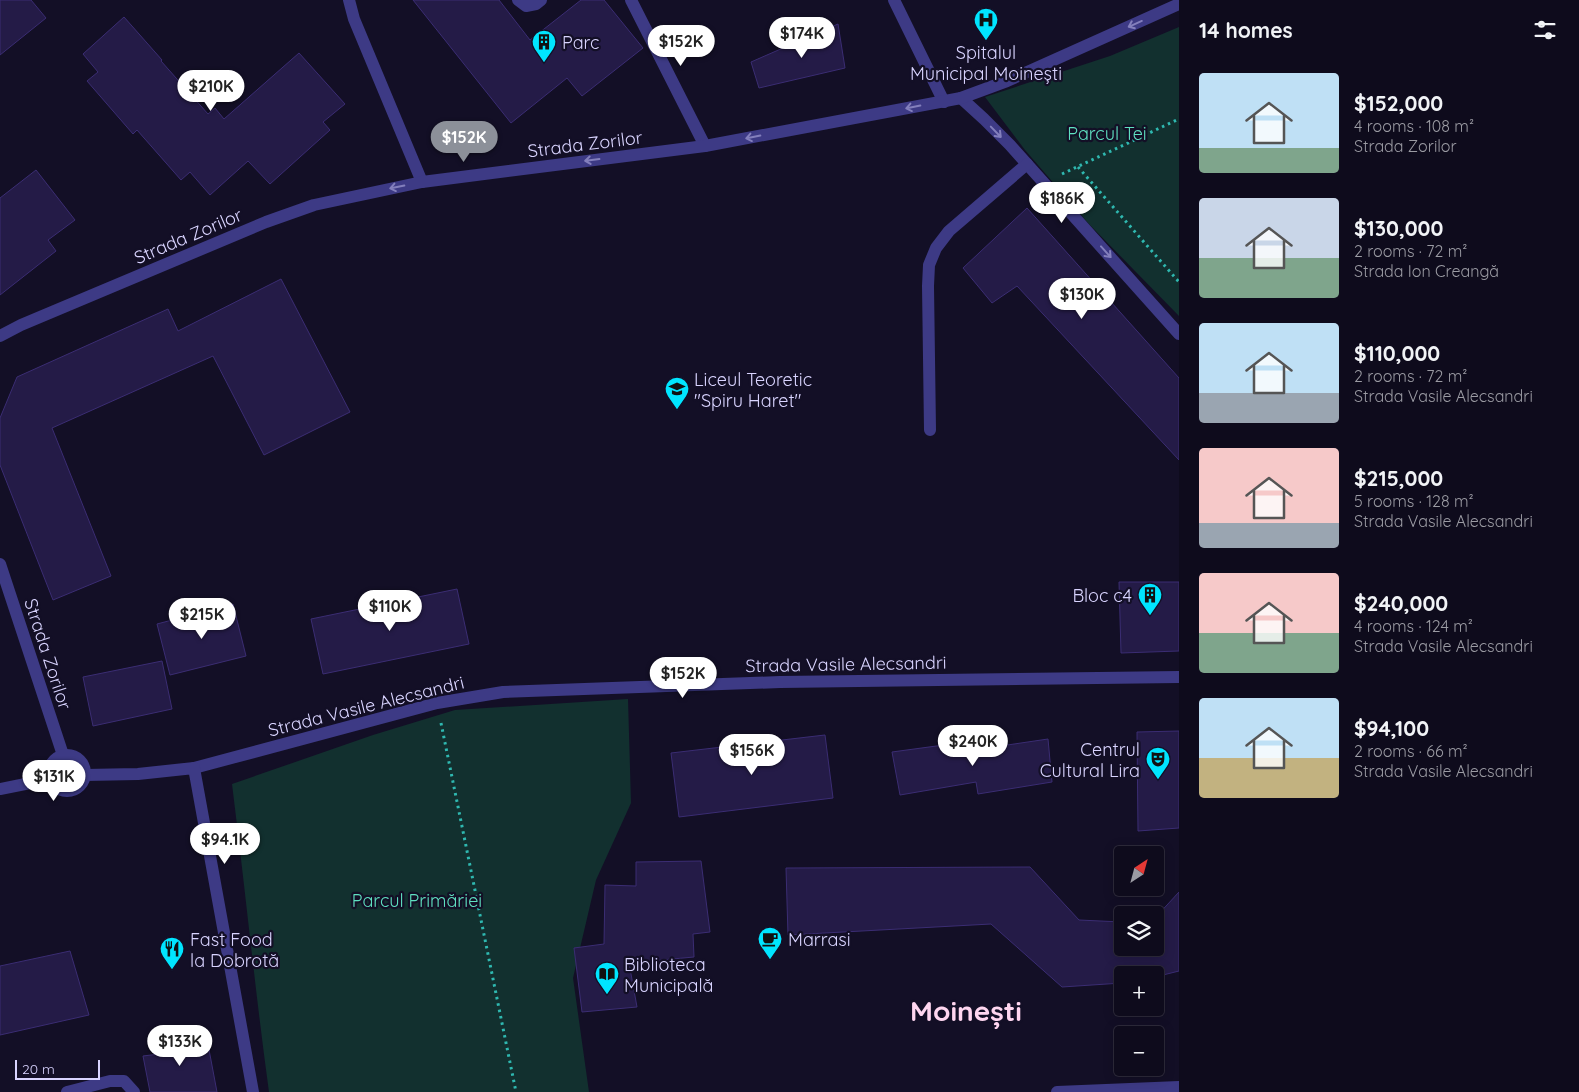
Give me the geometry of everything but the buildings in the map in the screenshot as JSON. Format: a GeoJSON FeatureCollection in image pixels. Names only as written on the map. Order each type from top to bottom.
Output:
{"type":"FeatureCollection","features":[{"type":"Feature","properties":{"kind":"street"},"geometry":{"type":"LineString","coordinates":[[350,0],[354,19],[422,182]]}},
{"type":"Feature","properties":{"kind":"street"},"geometry":{"type":"LineString","coordinates":[[518,0],[526,6],[536,4],[541,0]]}},
{"type":"Feature","properties":{"kind":"street"},"geometry":{"type":"LineString","coordinates":[[631,0],[706,146]]}},
{"type":"Feature","properties":{"kind":"street"},"geometry":{"type":"LineString","coordinates":[[894,0],[944,102]]}},
{"type":"Feature","properties":{"kind":"street","name":"Strada Zorilor"},"geometry":{"type":"LineString","coordinates":[[0,336],[30,321],[266,222],[314,205],[422,182],[706,146],[944,102],[961,98],[1007,81],[1179,4]]}},
{"type":"Feature","properties":{"kind":"street"},"geometry":{"type":"LineString","coordinates":[[961,98],[1027,164],[1179,334]]}},
{"type":"Feature","properties":{"kind":"street"},"geometry":{"type":"LineString","coordinates":[[930,430],[929,265],[936,248],[949,231],[1027,164]]}},
{"type":"Feature","properties":{"kind":"street","name":"Strada Zorilor"},"geometry":{"type":"LineString","coordinates":[[0,564],[63,755]]}},
{"type":"Feature","properties":{"kind":"street","name":"Strada Vasile Alecsandri"},"geometry":{"type":"LineString","coordinates":[[85,775],[138,774],[194,768],[437,703],[503,692],[780,682],[1179,678]]}},
{"type":"Feature","properties":{"kind":"street"},"geometry":{"type":"LineString","coordinates":[[63,755],[69,755],[80,759],[85,769],[85,775],[80,786],[69,791],[57,788],[50,779],[49,773],[53,761],[63,755]]}},
{"type":"Feature","properties":{"kind":"street"},"geometry":{"type":"LineString","coordinates":[[194,768],[253,1092]]}},
{"type":"Feature","properties":{"kind":"street"},"geometry":{"type":"LineString","coordinates":[[0,789],[50,779]]}},
{"type":"Feature","properties":{"kind":"street"},"geometry":{"type":"LineString","coordinates":[[67,1092],[110,1081],[124,1081],[134,1092]]}},
{"type":"Feature","properties":{"kind":"street"},"geometry":{"type":"LineString","coordinates":[[1057,1092],[1179,1087]]}},
{"type":"Feature","properties":{"kind":"path"},"geometry":{"type":"LineString","coordinates":[[1044,183],[1179,119]]}},
{"type":"Feature","properties":{"kind":"path"},"geometry":{"type":"LineString","coordinates":[[1078,167],[1179,282]]}},
{"type":"Feature","properties":{"kind":"path"},"geometry":{"type":"LineString","coordinates":[[437,703],[516,1092]]}},
{"type":"Feature","properties":{"kind":"green space","name":"Parcul Tei"},"geometry":{"type":"Polygon","coordinates":[[[1179,27],[1179,316],[1088,223],[1025,150],[985,97],[1110,56],[1179,27]]]}},
{"type":"Feature","properties":{"kind":"green space","name":"Parcul Primăriei"},"geometry":{"type":"Polygon","coordinates":[[[628,699],[631,803],[596,880],[573,978],[589,1092],[269,1092],[232,784],[373,735],[455,710],[628,699]]]}},
{"type":"Feature","properties":{"kind":"place","name":"Spitalul Municipal Moinești"},"geometry":{"type":"Point","coordinates":[986,41]}},
{"type":"Feature","properties":{"kind":"place","name":"Parc"},"geometry":{"type":"Point","coordinates":[544,63]}},
{"type":"Feature","properties":{"kind":"place","name":"Liceul Teoretic \"Spiru Haret\""},"geometry":{"type":"Point","coordinates":[677,410]}},
{"type":"Feature","properties":{"kind":"place","name":"Bloc c4"},"geometry":{"type":"Point","coordinates":[1150,616]}},
{"type":"Feature","properties":{"kind":"place","name":"Centrul Cultural Lira"},"geometry":{"type":"Point","coordinates":[1158,780]}},
{"type":"Feature","properties":{"kind":"place","name":"Marrasi"},"geometry":{"type":"Point","coordinates":[770,960]}},
{"type":"Feature","properties":{"kind":"place","name":"Fast Food la Dobrotă"},"geometry":{"type":"Point","coordinates":[172,970]}},
{"type":"Feature","properties":{"kind":"place","name":"Biblioteca Municipală"},"geometry":{"type":"Point","coordinates":[607,995]}},
{"type":"Feature","properties":{"kind":"district","name":"Moinești"},"geometry":{"type":"Point","coordinates":[966,1010]}}]}
